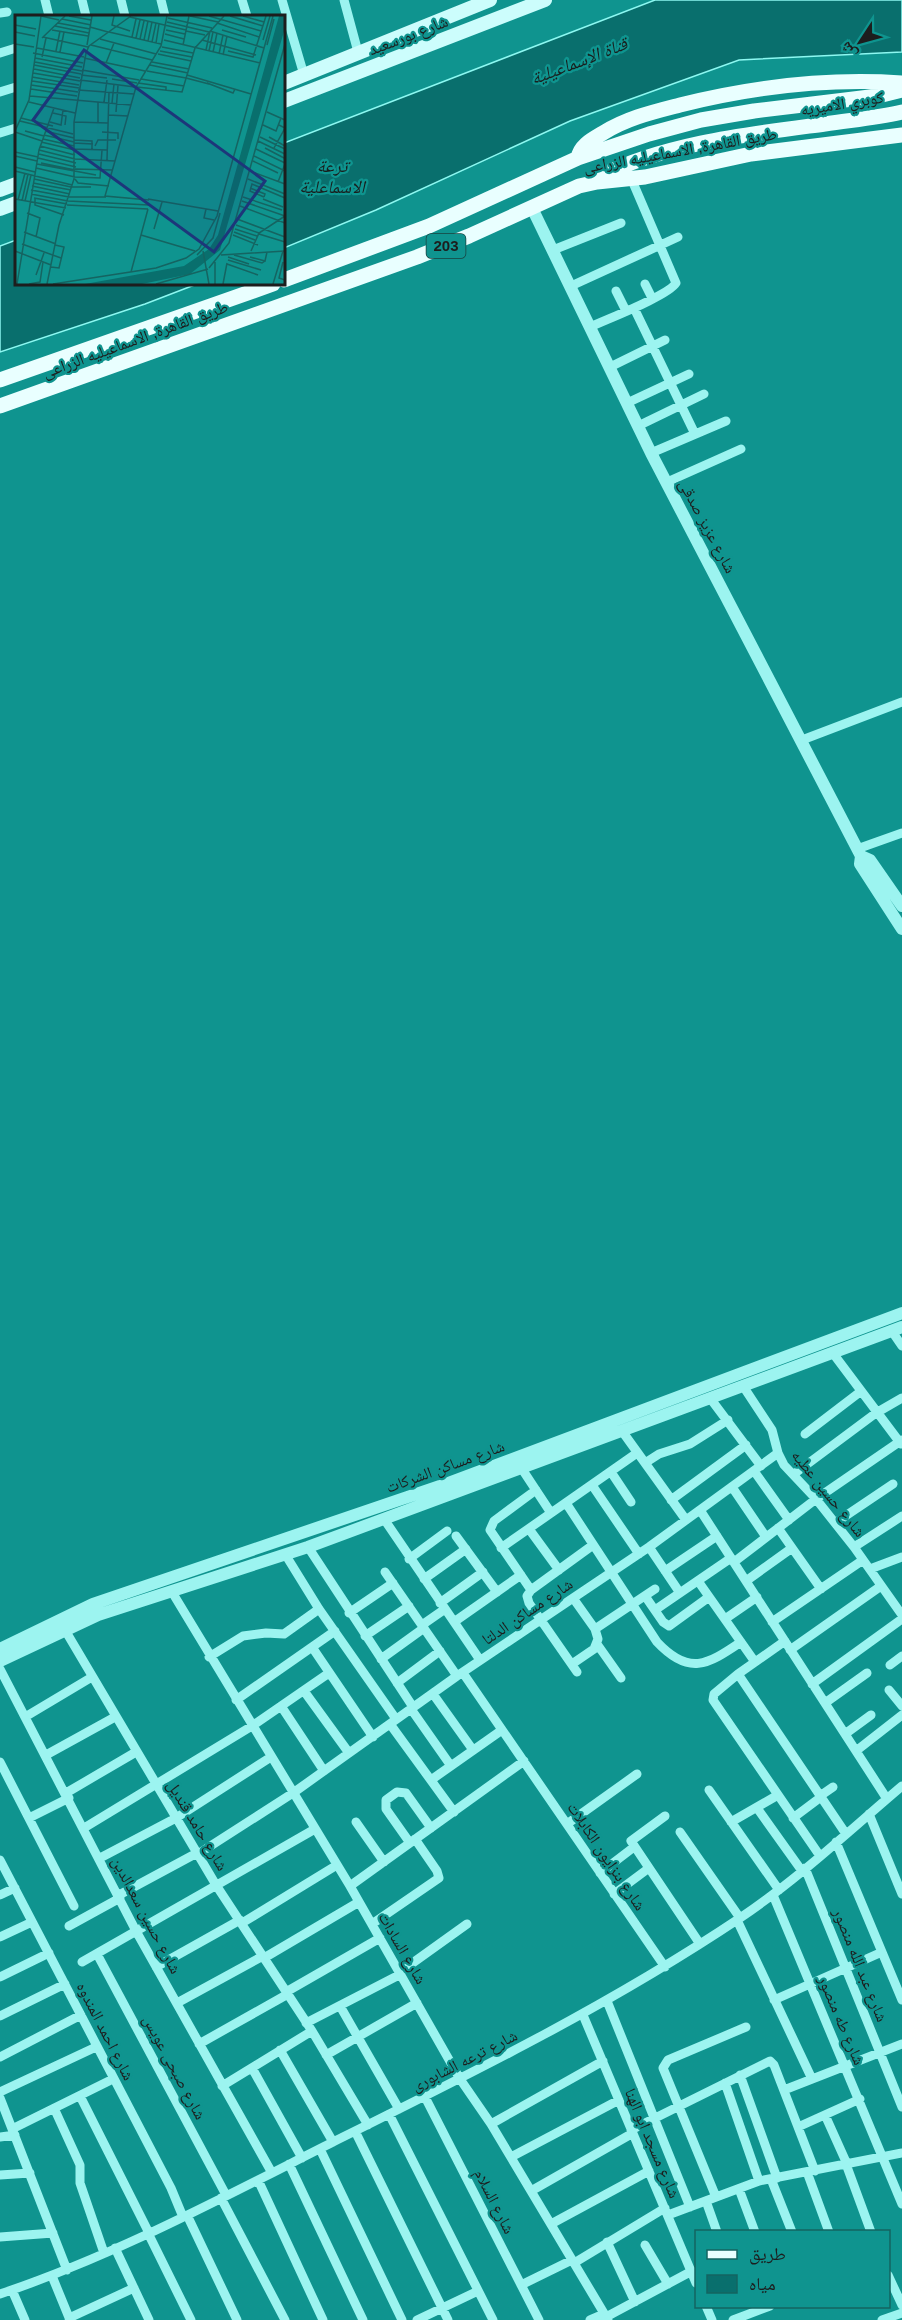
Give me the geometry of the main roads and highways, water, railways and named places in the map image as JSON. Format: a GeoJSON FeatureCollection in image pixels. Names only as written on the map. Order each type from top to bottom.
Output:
{"type":"FeatureCollection","features":[{"type":"Feature","properties":{"kind":"main road","name":"شارع بورسعيد"},"geometry":{"type":"LineString","coordinates":[[285,83],[490,0]]}},
{"type":"Feature","properties":{"kind":"main road","name":"شارع بورسعيد"},"geometry":{"type":"LineString","coordinates":[[285,101],[545,0]]}},
{"type":"Feature","properties":{"kind":"main road","name":"طريق القاهرة, الاسماعيليه الزراعى"},"geometry":{"type":"LineString","coordinates":[[285,280],[411,232],[578,158],[586,144],[612,128],[646,114],[743,92],[817,83],[902,83]]}},
{"type":"Feature","properties":{"kind":"main road","name":"كوبري الاميريه"},"geometry":{"type":"LineString","coordinates":[[578,158],[649,134],[701,120],[878,96],[902,90]]}},
{"type":"Feature","properties":{"kind":"main road","name":"كوبري الاميريه"},"geometry":{"type":"LineString","coordinates":[[579,186],[627,165],[691,146],[827,123],[864,120],[902,112]]}},
{"type":"Feature","properties":{"kind":"main road","name":"طريق القاهرة, الاسماعيليه الزراعى"},"geometry":{"type":"LineString","coordinates":[[0,406],[417,257],[579,186],[751,154],[902,135]]}},
{"type":"Feature","properties":{"kind":"main road"},"geometry":{"type":"LineString","coordinates":[[0,188],[15,184]]}},
{"type":"Feature","properties":{"kind":"main road"},"geometry":{"type":"LineString","coordinates":[[0,208],[15,202]]}},
{"type":"Feature","properties":{"kind":"main road"},"geometry":{"type":"LineString","coordinates":[[411,232],[411,246],[417,257]]}},
{"type":"Feature","properties":{"kind":"main road"},"geometry":{"type":"LineString","coordinates":[[380,244],[386,252],[389,267]]}},
{"type":"Feature","properties":{"kind":"main road","name":"طريق القاهرة, الاسماعيليه الزراعى"},"geometry":{"type":"LineString","coordinates":[[0,380],[270,285]]}},
{"type":"Feature","properties":{"kind":"water","name":"ترعة الاسماعلية"},"geometry":{"type":"Polygon","coordinates":[[[655,0],[902,0],[902,52],[739,60],[570,121],[376,210],[285,248],[285,143],[655,0]]]}},
{"type":"Feature","properties":{"kind":"water"},"geometry":{"type":"Polygon","coordinates":[[[15,240],[15,285],[194,285],[145,304],[0,352],[0,246],[15,240]]]}},
{"type":"Feature","properties":{"kind":"water label","name":"قناة الإسماعيلية"},"geometry":{"type":"Point","coordinates":[579,61]}}]}
